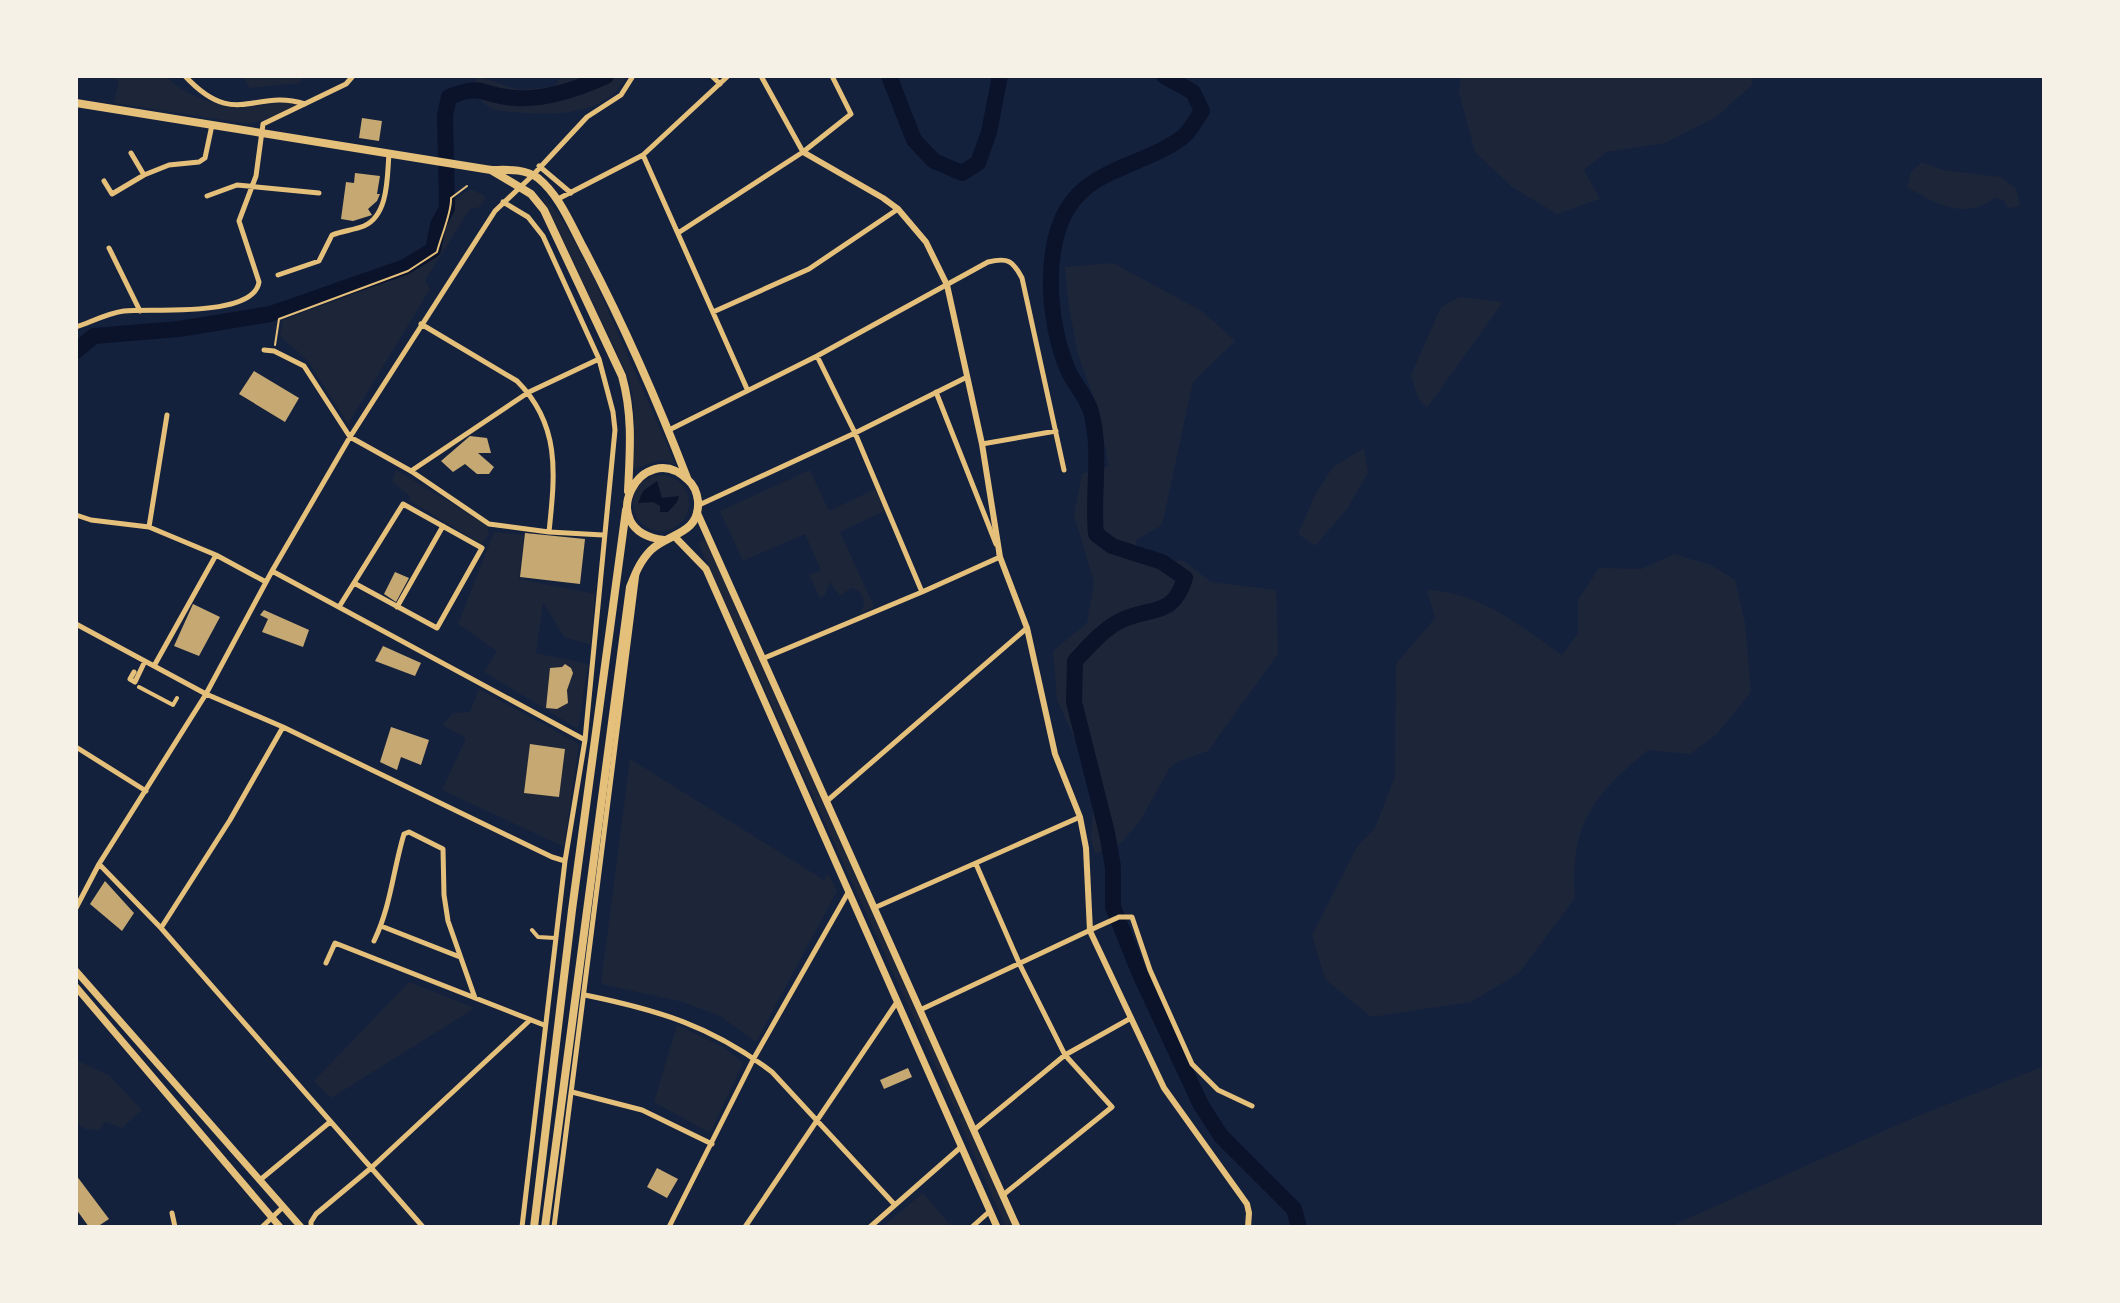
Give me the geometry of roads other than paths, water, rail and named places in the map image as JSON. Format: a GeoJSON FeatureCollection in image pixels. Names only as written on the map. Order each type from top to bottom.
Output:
{"type":"FeatureCollection","features":[{"type":"Feature","properties":{"kind":"main road"},"geometry":{"type":"LineString","coordinates":[[76,103],[491,170],[514,169],[533,175],[558,199],[669,430],[687,479],[693,486],[698,509],[762,659],[1017,1227]]}},
{"type":"Feature","properties":{"kind":"main road"},"geometry":{"type":"LineString","coordinates":[[491,170],[531,194],[544,210],[622,376],[629,399],[631,424],[628,495],[572,910],[534,1227]]}},
{"type":"Feature","properties":{"kind":"main road"},"geometry":{"type":"LineString","coordinates":[[628,495],[639,477],[648,472],[668,469],[687,479]]}},
{"type":"Feature","properties":{"kind":"main road"},"geometry":{"type":"LineString","coordinates":[[626,505],[634,526],[652,538],[664,540]]}},
{"type":"Feature","properties":{"kind":"main road"},"geometry":{"type":"LineString","coordinates":[[545,1227],[602,817],[630,587],[638,567],[650,550],[693,523],[698,509]]}},
{"type":"Feature","properties":{"kind":"main road"},"geometry":{"type":"LineString","coordinates":[[675,537],[706,569],[997,1227]]}},
{"type":"Feature","properties":{"kind":"main road"},"geometry":{"type":"LineString","coordinates":[[76,971],[301,1227]]}},
{"type":"Feature","properties":{"kind":"main road"},"geometry":{"type":"LineString","coordinates":[[76,987],[280,1227]]}},
{"type":"Feature","properties":{"kind":"main road"},"geometry":{"type":"LineString","coordinates":[[943,1105],[946,1095],[957,1097]]}},
{"type":"Feature","properties":{"kind":"street"},"geometry":{"type":"LineString","coordinates":[[185,76],[196,89],[221,103],[239,105],[295,101],[307,104]]}},
{"type":"Feature","properties":{"kind":"street"},"geometry":{"type":"LineString","coordinates":[[76,327],[123,311],[183,311],[231,303],[254,294],[259,282],[239,221],[253,187],[260,132],[266,122],[346,84],[353,76]]}},
{"type":"Feature","properties":{"kind":"street"},"geometry":{"type":"LineString","coordinates":[[76,908],[99,864],[206,694],[272,571],[350,437],[421,324],[503,202],[587,117],[621,95],[633,76]]}},
{"type":"Feature","properties":{"kind":"street"},"geometry":{"type":"LineString","coordinates":[[712,76],[720,84]]}},
{"type":"Feature","properties":{"kind":"street"},"geometry":{"type":"LineString","coordinates":[[558,199],[643,155],[728,76]]}},
{"type":"Feature","properties":{"kind":"street"},"geometry":{"type":"LineString","coordinates":[[761,76],[803,152],[883,198],[898,209],[926,242],[947,285],[982,444],[1000,557]]}},
{"type":"Feature","properties":{"kind":"street"},"geometry":{"type":"LineString","coordinates":[[678,233],[803,152],[851,114],[832,76]]}},
{"type":"Feature","properties":{"kind":"street"},"geometry":{"type":"LineString","coordinates":[[104,181],[112,194],[144,175],[169,165],[199,162],[205,158],[213,124]]}},
{"type":"Feature","properties":{"kind":"street"},"geometry":{"type":"LineString","coordinates":[[131,153],[144,175]]}},
{"type":"Feature","properties":{"kind":"street"},"geometry":{"type":"LineString","coordinates":[[278,275],[319,261],[332,235],[366,225],[378,215],[389,153]]}},
{"type":"Feature","properties":{"kind":"street"},"geometry":{"type":"LineString","coordinates":[[643,155],[747,389]]}},
{"type":"Feature","properties":{"kind":"street"},"geometry":{"type":"LineString","coordinates":[[539,166],[571,193]]}},
{"type":"Feature","properties":{"kind":"street"},"geometry":{"type":"LineString","coordinates":[[207,196],[233,185],[319,193]]}},
{"type":"Feature","properties":{"kind":"street"},"geometry":{"type":"LineString","coordinates":[[503,202],[528,217],[543,236],[599,359],[615,430],[585,740],[555,938],[522,1227]]}},
{"type":"Feature","properties":{"kind":"street"},"geometry":{"type":"LineString","coordinates":[[713,312],[809,269],[898,209]]}},
{"type":"Feature","properties":{"kind":"street"},"geometry":{"type":"LineString","coordinates":[[109,248],[140,311]]}},
{"type":"Feature","properties":{"kind":"street"},"geometry":{"type":"LineString","coordinates":[[669,430],[817,356],[988,262],[1008,259],[1014,263],[1022,278],[1064,470]]}},
{"type":"Feature","properties":{"kind":"street"},"geometry":{"type":"LineString","coordinates":[[567,293],[580,287]]}},
{"type":"Feature","properties":{"kind":"street"},"geometry":{"type":"LineString","coordinates":[[421,324],[517,381],[529,392],[551,433],[555,476],[549,532]]}},
{"type":"Feature","properties":{"kind":"street"},"geometry":{"type":"LineString","coordinates":[[264,350],[274,351],[304,366],[350,437],[411,471],[489,524],[603,535]]}},
{"type":"Feature","properties":{"kind":"street"},"geometry":{"type":"LineString","coordinates":[[817,356],[855,433],[922,592]]}},
{"type":"Feature","properties":{"kind":"street"},"geometry":{"type":"LineString","coordinates":[[411,471],[529,392],[599,359]]}},
{"type":"Feature","properties":{"kind":"street"},"geometry":{"type":"LineString","coordinates":[[698,509],[967,377]]}},
{"type":"Feature","properties":{"kind":"street"},"geometry":{"type":"LineString","coordinates":[[936,392],[1027,628],[1055,754],[1080,817],[1086,848],[1090,931],[1164,1088],[1247,1204],[1248,1227]]}},
{"type":"Feature","properties":{"kind":"street"},"geometry":{"type":"LineString","coordinates":[[149,527],[167,415]]}},
{"type":"Feature","properties":{"kind":"street"},"geometry":{"type":"LineString","coordinates":[[982,444],[1056,431]]}},
{"type":"Feature","properties":{"kind":"street"},"geometry":{"type":"LineString","coordinates":[[339,607],[403,504],[482,548],[437,628],[354,583]]}},
{"type":"Feature","properties":{"kind":"street"},"geometry":{"type":"LineString","coordinates":[[76,515],[91,520],[149,527],[216,555],[266,582]]}},
{"type":"Feature","properties":{"kind":"street"},"geometry":{"type":"LineString","coordinates":[[397,607],[443,526]]}},
{"type":"Feature","properties":{"kind":"street"},"geometry":{"type":"LineString","coordinates":[[154,666],[216,555]]}},
{"type":"Feature","properties":{"kind":"street"},"geometry":{"type":"LineString","coordinates":[[762,659],[1000,557]]}},
{"type":"Feature","properties":{"kind":"street"},"geometry":{"type":"LineString","coordinates":[[272,571],[585,740]]}},
{"type":"Feature","properties":{"kind":"street"},"geometry":{"type":"LineString","coordinates":[[598,622],[610,623]]}},
{"type":"Feature","properties":{"kind":"street"},"geometry":{"type":"LineString","coordinates":[[76,624],[206,694],[283,727],[565,861]]}},
{"type":"Feature","properties":{"kind":"street"},"geometry":{"type":"LineString","coordinates":[[826,802],[1027,628]]}},
{"type":"Feature","properties":{"kind":"street"},"geometry":{"type":"LineString","coordinates":[[134,672],[130,679],[135,682],[145,661]]}},
{"type":"Feature","properties":{"kind":"street"},"geometry":{"type":"LineString","coordinates":[[139,687],[173,705],[177,698]]}},
{"type":"Feature","properties":{"kind":"street"},"geometry":{"type":"LineString","coordinates":[[161,928],[230,820],[283,727]]}},
{"type":"Feature","properties":{"kind":"street"},"geometry":{"type":"LineString","coordinates":[[76,747],[147,792]]}},
{"type":"Feature","properties":{"kind":"street"},"geometry":{"type":"LineString","coordinates":[[554,1227],[585,995],[602,817]]}},
{"type":"Feature","properties":{"kind":"street"},"geometry":{"type":"LineString","coordinates":[[873,908],[1080,817]]}},
{"type":"Feature","properties":{"kind":"street"},"geometry":{"type":"LineString","coordinates":[[374,941],[393,889],[396,860],[404,834],[409,832],[443,849],[448,921],[475,998]]}},
{"type":"Feature","properties":{"kind":"street"},"geometry":{"type":"LineString","coordinates":[[99,864],[161,928],[423,1227]]}},
{"type":"Feature","properties":{"kind":"street"},"geometry":{"type":"LineString","coordinates":[[976,864],[1020,965],[1065,1055],[1112,1107],[1003,1195]]}},
{"type":"Feature","properties":{"kind":"street"},"geometry":{"type":"LineString","coordinates":[[669,1227],[754,1058],[849,891]]}},
{"type":"Feature","properties":{"kind":"street"},"geometry":{"type":"LineString","coordinates":[[559,911],[572,910]]}},
{"type":"Feature","properties":{"kind":"street"},"geometry":{"type":"LineString","coordinates":[[920,1010],[1119,917],[1132,917],[1150,970],[1192,1064],[1218,1090],[1252,1106]]}},
{"type":"Feature","properties":{"kind":"street"},"geometry":{"type":"LineString","coordinates":[[381,926],[460,957]]}},
{"type":"Feature","properties":{"kind":"street"},"geometry":{"type":"LineString","coordinates":[[532,930],[538,937],[555,938]]}},
{"type":"Feature","properties":{"kind":"street"},"geometry":{"type":"LineString","coordinates":[[326,963],[335,943],[544,1025]]}},
{"type":"Feature","properties":{"kind":"street"},"geometry":{"type":"LineString","coordinates":[[585,995],[660,1012],[721,1037],[754,1058],[772,1072],[895,1205]]}},
{"type":"Feature","properties":{"kind":"street"},"geometry":{"type":"LineString","coordinates":[[745,1227],[898,1001]]}},
{"type":"Feature","properties":{"kind":"street"},"geometry":{"type":"LineString","coordinates":[[972,1131],[1065,1055],[1132,1018]]}},
{"type":"Feature","properties":{"kind":"street"},"geometry":{"type":"LineString","coordinates":[[311,1227],[316,1214],[371,1168],[529,1021]]}},
{"type":"Feature","properties":{"kind":"street"},"geometry":{"type":"LineString","coordinates":[[572,1092],[642,1110],[712,1144]]}},
{"type":"Feature","properties":{"kind":"street"},"geometry":{"type":"LineString","coordinates":[[259,1181],[330,1122]]}},
{"type":"Feature","properties":{"kind":"street"},"geometry":{"type":"LineString","coordinates":[[870,1227],[962,1146]]}},
{"type":"Feature","properties":{"kind":"street"},"geometry":{"type":"LineString","coordinates":[[262,1227],[283,1207]]}},
{"type":"Feature","properties":{"kind":"street"},"geometry":{"type":"LineString","coordinates":[[972,1227],[990,1211]]}},
{"type":"Feature","properties":{"kind":"street"},"geometry":{"type":"LineString","coordinates":[[172,1213],[175,1227]]}},
{"type":"Feature","properties":{"kind":"waterway"},"geometry":{"type":"LineString","coordinates":[[76,351],[94,336],[179,329],[270,314],[405,267],[433,250],[438,225],[447,208],[445,115],[449,97],[476,90],[505,97],[538,97],[574,89],[606,76]]}},
{"type":"Feature","properties":{"kind":"waterway"},"geometry":{"type":"LineString","coordinates":[[889,76],[914,140],[934,161],[962,173],[978,163],[989,132],[1000,76]]}},
{"type":"Feature","properties":{"kind":"waterway"},"geometry":{"type":"LineString","coordinates":[[1164,76],[1193,92],[1202,111],[1187,134],[1172,145],[1101,177],[1078,195],[1057,232],[1051,280],[1052,304],[1061,350],[1089,406],[1094,427],[1096,534],[1112,546],[1162,562],[1185,578],[1180,591],[1168,605],[1115,624],[1075,661],[1074,702],[1107,833],[1113,867],[1113,907],[1139,972],[1201,1105],[1221,1136],[1294,1209],[1299,1227]]}}]}
